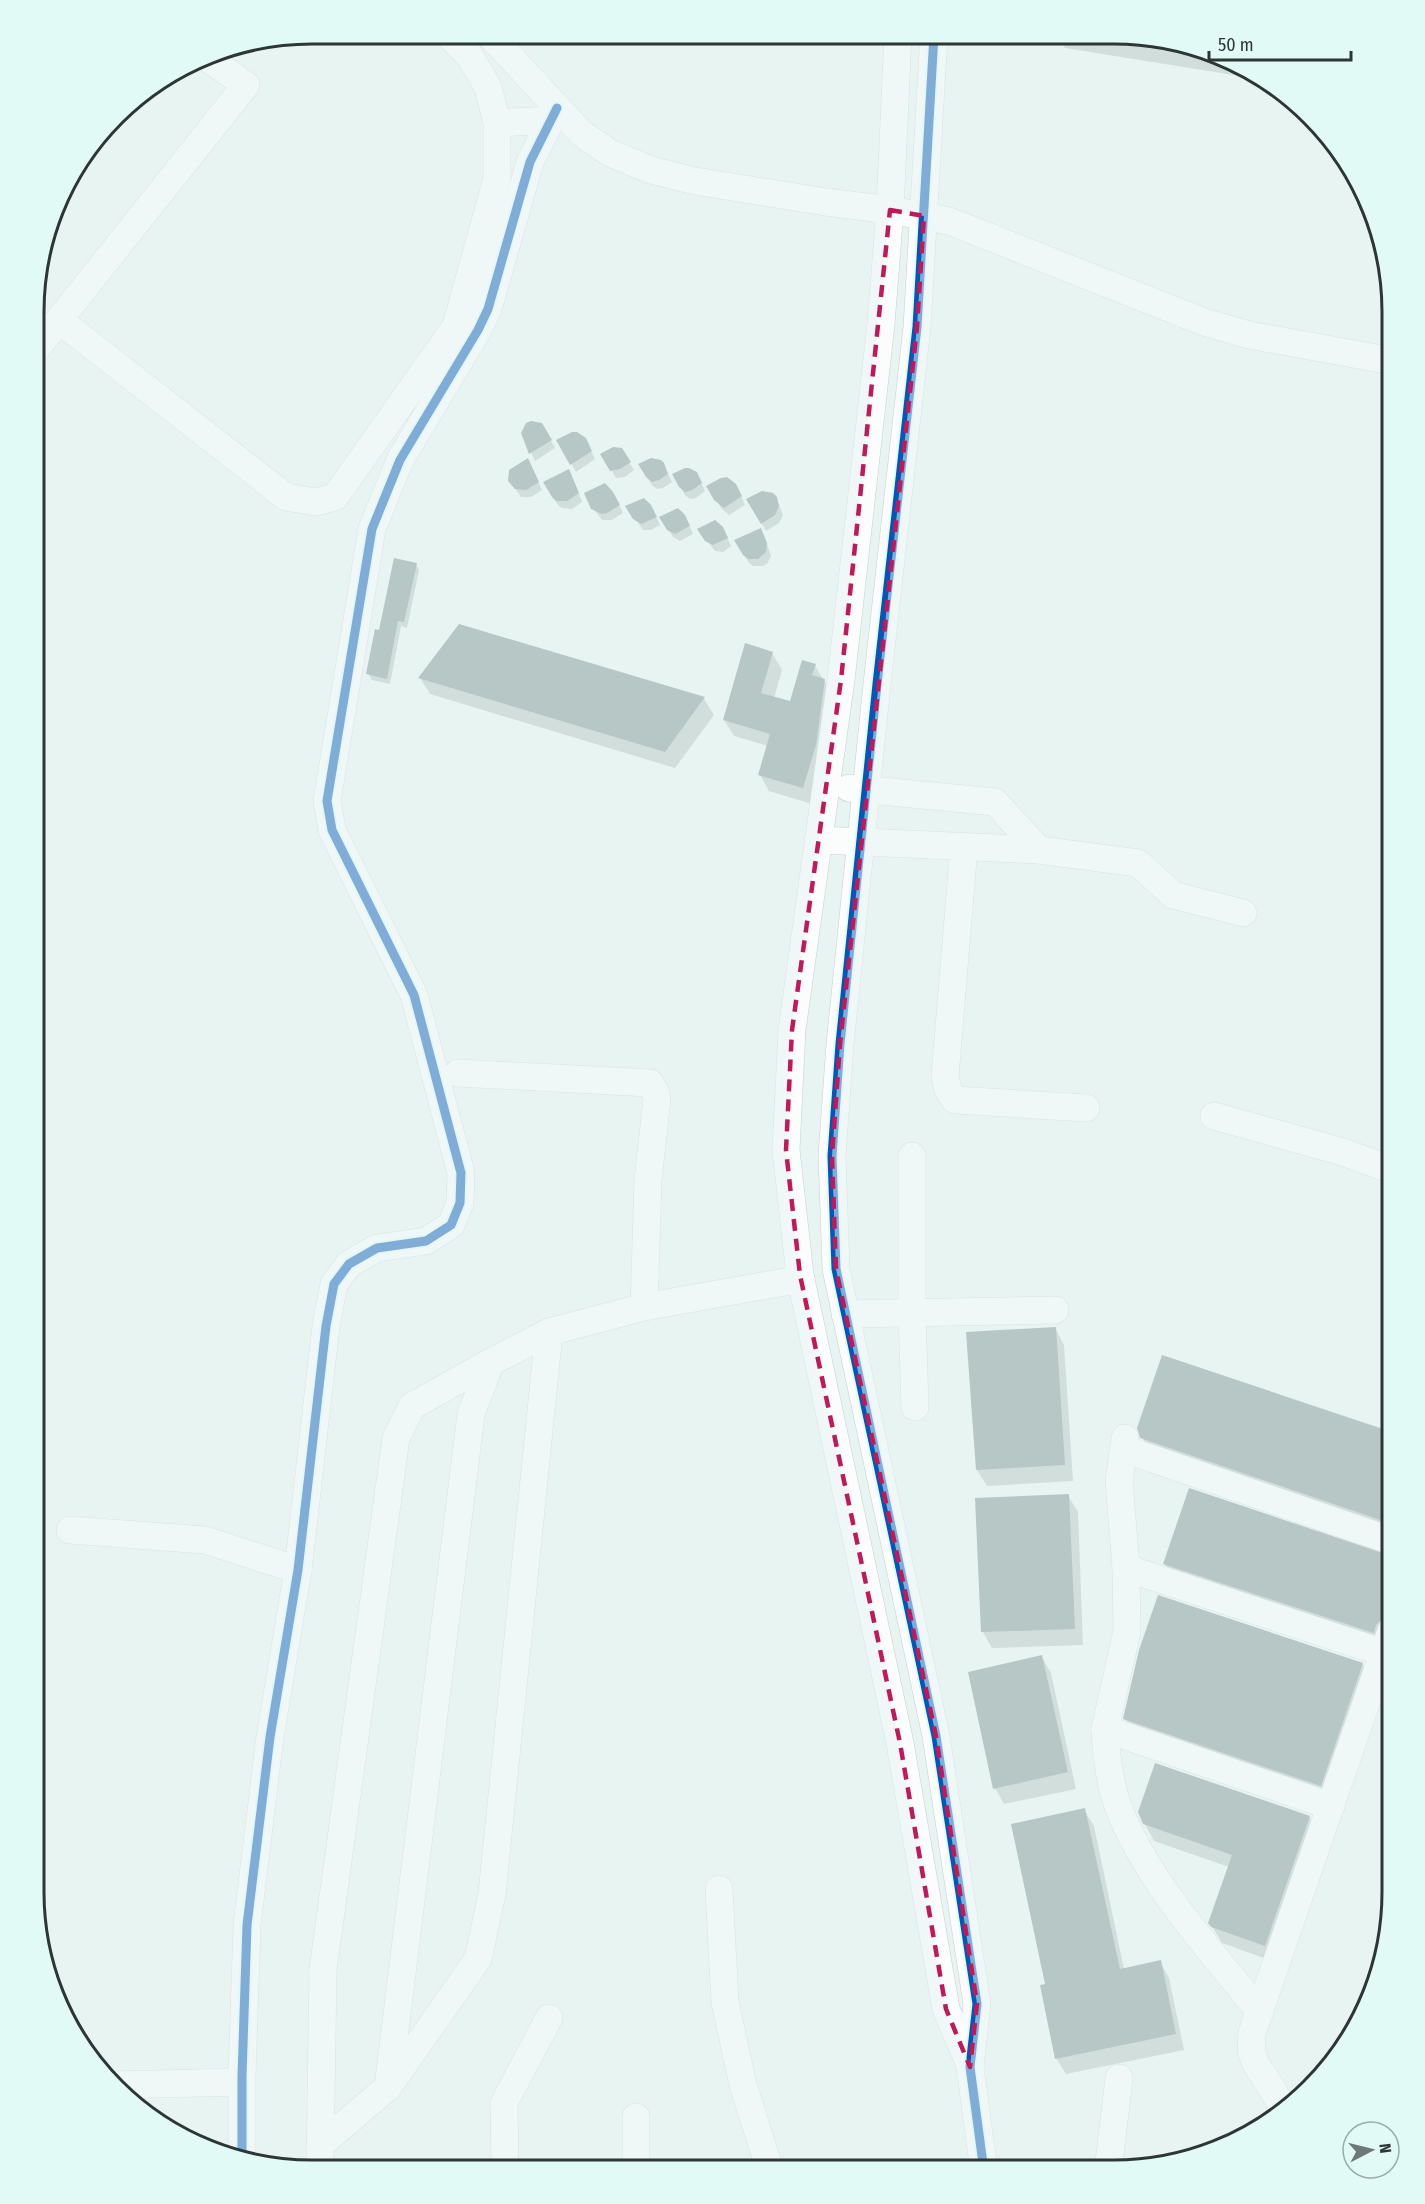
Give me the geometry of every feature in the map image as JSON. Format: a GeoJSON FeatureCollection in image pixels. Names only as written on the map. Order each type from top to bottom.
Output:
{"type":"FeatureCollection","features":[{"type":"Feature","properties":{"kind":"street"},"geometry":{"type":"LineString","coordinates":[[59,320],[286,497],[316,502],[335,497],[456,326],[497,179],[497,123],[488,87],[470,55],[458,44]]}},
{"type":"Feature","properties":{"kind":"street"},"geometry":{"type":"LineString","coordinates":[[498,44],[554,114],[609,153],[651,170],[695,181],[949,221],[1204,322],[1249,335],[1382,359]]}},
{"type":"Feature","properties":{"kind":"street"},"geometry":{"type":"LineString","coordinates":[[898,44],[890,210],[881,324],[841,680],[792,1030],[786,1150],[801,1279],[900,1743],[946,2009],[970,2067]]}},
{"type":"Feature","properties":{"kind":"street"},"geometry":{"type":"LineString","coordinates":[[934,44],[917,327],[866,790],[840,1044],[832,1156],[836,1269],[936,1736],[977,2004],[970,2067],[983,2160]]}},
{"type":"Feature","properties":{"kind":"street"},"geometry":{"type":"LineString","coordinates":[[44,339],[246,85],[213,62]]}},
{"type":"Feature","properties":{"kind":"street"},"geometry":{"type":"LineString","coordinates":[[497,123],[554,114]]}},
{"type":"Feature","properties":{"kind":"street"},"geometry":{"type":"LineString","coordinates":[[242,2151],[247,1925],[270,1737],[298,1570],[326,1326],[334,1284],[349,1264],[377,1248],[426,1241],[451,1225],[460,1203],[461,1173],[414,996],[332,830],[327,801],[372,529],[400,460],[478,330],[488,309],[530,162],[554,114]]}},
{"type":"Feature","properties":{"kind":"street"},"geometry":{"type":"LineString","coordinates":[[826,786],[994,802],[1038,850]]}},
{"type":"Feature","properties":{"kind":"street"},"geometry":{"type":"LineString","coordinates":[[819,840],[1038,850],[1138,863],[1173,895],[1243,913]]}},
{"type":"Feature","properties":{"kind":"street"},"geometry":{"type":"LineString","coordinates":[[964,846],[945,1076],[948,1090],[955,1100],[1086,1108]]}},
{"type":"Feature","properties":{"kind":"street"},"geometry":{"type":"LineString","coordinates":[[458,1073],[650,1083],[657,1099],[648,1180],[644,1307]]}},
{"type":"Feature","properties":{"kind":"street"},"geometry":{"type":"LineString","coordinates":[[1215,1116],[1343,1152],[1382,1166]]}},
{"type":"Feature","properties":{"kind":"street"},"geometry":{"type":"LineString","coordinates":[[912,1156],[912,1312],[915,1407]]}},
{"type":"Feature","properties":{"kind":"street"},"geometry":{"type":"LineString","coordinates":[[320,2157],[323,1970],[396,1438],[412,1406],[549,1332],[644,1307],[801,1279]]}},
{"type":"Feature","properties":{"kind":"street"},"geometry":{"type":"LineString","coordinates":[[845,1314],[1055,1310]]}},
{"type":"Feature","properties":{"kind":"street"},"geometry":{"type":"LineString","coordinates":[[320,2157],[388,2087],[478,1959],[492,1894],[549,1332]]}},
{"type":"Feature","properties":{"kind":"street"},"geometry":{"type":"LineString","coordinates":[[388,2087],[471,1414],[491,1362]]}},
{"type":"Feature","properties":{"kind":"street"},"geometry":{"type":"LineString","coordinates":[[1260,2012],[1186,1918],[1136,1846],[1117,1803],[1105,1729],[1127,1631],[1126,1568],[1119,1481],[1125,1443],[1382,1537]]}},
{"type":"Feature","properties":{"kind":"street"},"geometry":{"type":"LineString","coordinates":[[70,1530],[205,1540],[298,1570]]}},
{"type":"Feature","properties":{"kind":"street"},"geometry":{"type":"LineString","coordinates":[[1126,1568],[1382,1640]]}},
{"type":"Feature","properties":{"kind":"street"},"geometry":{"type":"LineString","coordinates":[[1280,2102],[1256,2064],[1251,2051],[1252,2032],[1382,1659]]}},
{"type":"Feature","properties":{"kind":"street"},"geometry":{"type":"LineString","coordinates":[[1105,1729],[1331,1806]]}},
{"type":"Feature","properties":{"kind":"street"},"geometry":{"type":"LineString","coordinates":[[719,1888],[725,2002],[743,2085],[767,2160]]}},
{"type":"Feature","properties":{"kind":"street"},"geometry":{"type":"LineString","coordinates":[[505,2160],[504,2103],[549,2018]]}},
{"type":"Feature","properties":{"kind":"street"},"geometry":{"type":"LineString","coordinates":[[1109,2160],[1119,2078]]}},
{"type":"Feature","properties":{"kind":"street"},"geometry":{"type":"LineString","coordinates":[[125,2085],[242,2082]]}},
{"type":"Feature","properties":{"kind":"street"},"geometry":{"type":"LineString","coordinates":[[636,2117],[636,2160]]}},
{"type":"Feature","properties":{"kind":"highlighted area"},"geometry":{"type":"Polygon","coordinates":[[[890,210],[924,216],[917,327],[840,1044],[832,1156],[836,1269],[936,1736],[977,2004],[970,2067],[946,2009],[900,1743],[800,1275],[786,1150],[792,1030],[841,680],[890,210]]]}},
{"type":"Feature","properties":{"kind":"building"},"geometry":{"type":"Polygon","coordinates":[[[531,421],[542,423],[552,440],[529,454],[521,433],[526,423],[531,421]]]}},
{"type":"Feature","properties":{"kind":"building"},"geometry":{"type":"Polygon","coordinates":[[[577,432],[586,438],[592,451],[570,465],[556,440],[577,432]]]}},
{"type":"Feature","properties":{"kind":"building"},"geometry":{"type":"Polygon","coordinates":[[[613,447],[622,448],[631,462],[620,469],[610,471],[600,454],[613,447]]]}},
{"type":"Feature","properties":{"kind":"building"},"geometry":{"type":"Polygon","coordinates":[[[528,458],[539,482],[526,490],[515,489],[508,481],[509,470],[528,458]]]}},
{"type":"Feature","properties":{"kind":"building"},"geometry":{"type":"Polygon","coordinates":[[[651,458],[661,460],[668,474],[652,482],[638,464],[651,458]]]}},
{"type":"Feature","properties":{"kind":"building"},"geometry":{"type":"Polygon","coordinates":[[[685,468],[697,472],[702,483],[685,492],[679,487],[672,474],[685,468]]]}},
{"type":"Feature","properties":{"kind":"building"},"geometry":{"type":"Polygon","coordinates":[[[569,469],[579,493],[567,501],[556,501],[543,482],[569,469]]]}},
{"type":"Feature","properties":{"kind":"building"},"geometry":{"type":"Polygon","coordinates":[[[727,477],[736,484],[742,496],[724,508],[714,500],[706,486],[727,477]]]}},
{"type":"Feature","properties":{"kind":"building"},"geometry":{"type":"Polygon","coordinates":[[[605,483],[620,505],[602,514],[591,509],[584,493],[605,483]]]}},
{"type":"Feature","properties":{"kind":"building"},"geometry":{"type":"Polygon","coordinates":[[[762,491],[773,493],[777,497],[779,506],[775,515],[761,524],[746,499],[762,491]]]}},
{"type":"Feature","properties":{"kind":"building"},"geometry":{"type":"Polygon","coordinates":[[[644,498],[651,505],[657,517],[641,524],[633,519],[625,506],[644,498]]]}},
{"type":"Feature","properties":{"kind":"building"},"geometry":{"type":"Polygon","coordinates":[[[678,508],[685,515],[690,526],[675,534],[667,530],[659,517],[678,508]]]}},
{"type":"Feature","properties":{"kind":"building"},"geometry":{"type":"Polygon","coordinates":[[[715,520],[723,527],[728,538],[713,545],[705,541],[697,529],[715,520]]]}},
{"type":"Feature","properties":{"kind":"building"},"geometry":{"type":"Polygon","coordinates":[[[761,528],[767,543],[766,552],[758,559],[748,559],[734,540],[761,528]]]}},
{"type":"Feature","properties":{"kind":"building"},"geometry":{"type":"Polygon","coordinates":[[[394,558],[417,563],[404,622],[398,621],[387,679],[366,674],[375,629],[379,630],[394,558]]]}},
{"type":"Feature","properties":{"kind":"building"},"geometry":{"type":"Polygon","coordinates":[[[459,624],[705,697],[665,752],[418,678],[459,624]]]}},
{"type":"Feature","properties":{"kind":"building"},"geometry":{"type":"Polygon","coordinates":[[[745,643],[773,652],[761,693],[790,701],[802,660],[816,664],[812,675],[825,679],[816,745],[803,788],[758,775],[770,734],[723,720],[745,643]]]}},
{"type":"Feature","properties":{"kind":"building"},"geometry":{"type":"Polygon","coordinates":[[[1056,1327],[1065,1465],[976,1470],[966,1332],[1056,1327]]]}},
{"type":"Feature","properties":{"kind":"building"},"geometry":{"type":"Polygon","coordinates":[[[1162,1355],[1382,1429],[1382,1521],[1140,1438],[1137,1428],[1162,1355]]]}},
{"type":"Feature","properties":{"kind":"building"},"geometry":{"type":"Polygon","coordinates":[[[1189,1488],[1382,1553],[1382,1619],[1376,1625],[1374,1633],[1163,1564],[1189,1488]]]}},
{"type":"Feature","properties":{"kind":"building"},"geometry":{"type":"Polygon","coordinates":[[[1069,1494],[1075,1629],[981,1632],[975,1498],[1069,1494]]]}},
{"type":"Feature","properties":{"kind":"building"},"geometry":{"type":"Polygon","coordinates":[[[1158,1595],[1363,1663],[1321,1786],[1123,1719],[1139,1650],[1158,1595]]]}},
{"type":"Feature","properties":{"kind":"building"},"geometry":{"type":"Polygon","coordinates":[[[1042,1655],[1068,1772],[993,1789],[968,1672],[1042,1655]]]}},
{"type":"Feature","properties":{"kind":"building"},"geometry":{"type":"Polygon","coordinates":[[[1155,1763],[1310,1816],[1265,1946],[1211,1927],[1208,1923],[1232,1855],[1143,1824],[1138,1812],[1155,1763]]]}},
{"type":"Feature","properties":{"kind":"building"},"geometry":{"type":"Polygon","coordinates":[[[1085,1808],[1120,1969],[1161,1960],[1176,2034],[1055,2059],[1040,1985],[1045,1984],[1011,1824],[1085,1808]]]}},
{"type":"Feature","properties":{"kind":"cycle path"},"geometry":{"type":"LineString","coordinates":[[933,44],[917,327],[840,1044],[832,1156],[836,1269],[936,1736],[977,2004],[970,2067],[983,2160]]}},
{"type":"Feature","properties":{"kind":"cycle path"},"geometry":{"type":"LineString","coordinates":[[242,2151],[247,1925],[270,1737],[298,1570],[326,1326],[334,1284],[349,1264],[377,1248],[426,1241],[451,1225],[460,1203],[461,1173],[414,995],[332,830],[327,801],[372,529],[400,460],[478,330],[488,309],[530,162],[557,108]]}}]}
